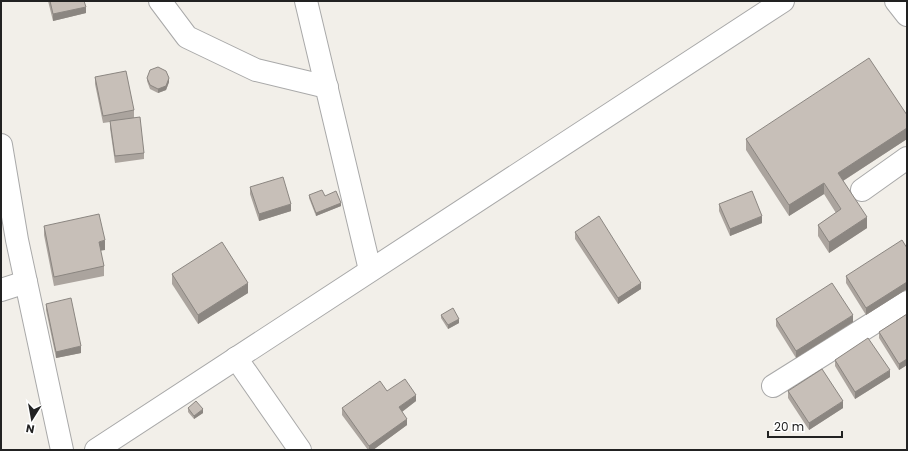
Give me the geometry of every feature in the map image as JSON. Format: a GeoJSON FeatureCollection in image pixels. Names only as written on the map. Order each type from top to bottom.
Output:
{"type":"FeatureCollection","features":[{"type":"Feature","properties":{"kind":"street"},"geometry":{"type":"LineString","coordinates":[[160,1],[187,37],[256,70],[327,87]]}},
{"type":"Feature","properties":{"kind":"street"},"geometry":{"type":"LineString","coordinates":[[306,1],[370,270]]}},
{"type":"Feature","properties":{"kind":"street"},"geometry":{"type":"LineString","coordinates":[[96,450],[783,1]]}},
{"type":"Feature","properties":{"kind":"street"},"geometry":{"type":"LineString","coordinates":[[896,1],[907,15]]}},
{"type":"Feature","properties":{"kind":"street"},"geometry":{"type":"LineString","coordinates":[[1,145],[17,240],[62,450]]}},
{"type":"Feature","properties":{"kind":"street"},"geometry":{"type":"LineString","coordinates":[[862,190],[907,158]]}},
{"type":"Feature","properties":{"kind":"street"},"geometry":{"type":"LineString","coordinates":[[1,290],[26,282]]}},
{"type":"Feature","properties":{"kind":"street"},"geometry":{"type":"LineString","coordinates":[[774,386],[907,302]]}},
{"type":"Feature","properties":{"kind":"street"},"geometry":{"type":"LineString","coordinates":[[236,358],[300,450]]}},
{"type":"Feature","properties":{"kind":"building"},"geometry":{"type":"Polygon","coordinates":[[[50,1],[84,1],[86,7],[53,14],[50,1]]]}},
{"type":"Feature","properties":{"kind":"building"},"geometry":{"type":"Polygon","coordinates":[[[869,58],[907,115],[907,128],[838,173],[867,217],[829,242],[818,225],[841,209],[824,183],[789,205],[746,139],[869,58]]]}},
{"type":"Feature","properties":{"kind":"building"},"geometry":{"type":"Polygon","coordinates":[[[158,67],[166,71],[169,78],[166,86],[158,89],[150,85],[147,78],[150,70],[158,67]]]}},
{"type":"Feature","properties":{"kind":"building"},"geometry":{"type":"Polygon","coordinates":[[[126,71],[134,110],[103,116],[95,77],[126,71]]]}},
{"type":"Feature","properties":{"kind":"building"},"geometry":{"type":"Polygon","coordinates":[[[140,117],[144,153],[115,156],[110,121],[140,117]]]}},
{"type":"Feature","properties":{"kind":"building"},"geometry":{"type":"Polygon","coordinates":[[[283,177],[291,204],[259,214],[250,187],[283,177]]]}},
{"type":"Feature","properties":{"kind":"building"},"geometry":{"type":"Polygon","coordinates":[[[322,190],[325,196],[336,191],[341,203],[316,213],[309,195],[322,190]]]}},
{"type":"Feature","properties":{"kind":"building"},"geometry":{"type":"Polygon","coordinates":[[[752,191],[762,216],[730,229],[719,204],[752,191]]]}},
{"type":"Feature","properties":{"kind":"building"},"geometry":{"type":"Polygon","coordinates":[[[99,214],[105,240],[99,242],[104,266],[54,277],[44,226],[99,214]]]}},
{"type":"Feature","properties":{"kind":"building"},"geometry":{"type":"Polygon","coordinates":[[[599,216],[641,283],[618,298],[575,232],[599,216]]]}},
{"type":"Feature","properties":{"kind":"building"},"geometry":{"type":"Polygon","coordinates":[[[902,240],[907,248],[907,282],[866,308],[846,276],[902,240]]]}},
{"type":"Feature","properties":{"kind":"building"},"geometry":{"type":"Polygon","coordinates":[[[222,242],[248,283],[198,315],[172,274],[222,242]]]}},
{"type":"Feature","properties":{"kind":"building"},"geometry":{"type":"Polygon","coordinates":[[[832,283],[853,315],[796,351],[776,319],[832,283]]]}},
{"type":"Feature","properties":{"kind":"building"},"geometry":{"type":"Polygon","coordinates":[[[71,298],[81,346],[56,352],[46,304],[71,298]]]}},
{"type":"Feature","properties":{"kind":"building"},"geometry":{"type":"Polygon","coordinates":[[[453,308],[459,319],[448,325],[441,315],[453,308]]]}},
{"type":"Feature","properties":{"kind":"building"},"geometry":{"type":"Polygon","coordinates":[[[907,314],[907,359],[899,364],[879,332],[907,314]]]}},
{"type":"Feature","properties":{"kind":"building"},"geometry":{"type":"Polygon","coordinates":[[[868,338],[890,370],[855,392],[835,360],[868,338]]]}},
{"type":"Feature","properties":{"kind":"building"},"geometry":{"type":"Polygon","coordinates":[[[822,369],[843,401],[809,423],[788,391],[822,369]]]}},
{"type":"Feature","properties":{"kind":"building"},"geometry":{"type":"Polygon","coordinates":[[[405,379],[416,395],[399,407],[407,419],[369,446],[342,408],[380,381],[387,391],[405,379]]]}},
{"type":"Feature","properties":{"kind":"building"},"geometry":{"type":"Polygon","coordinates":[[[196,401],[203,409],[194,416],[188,408],[196,401]]]}}]}
